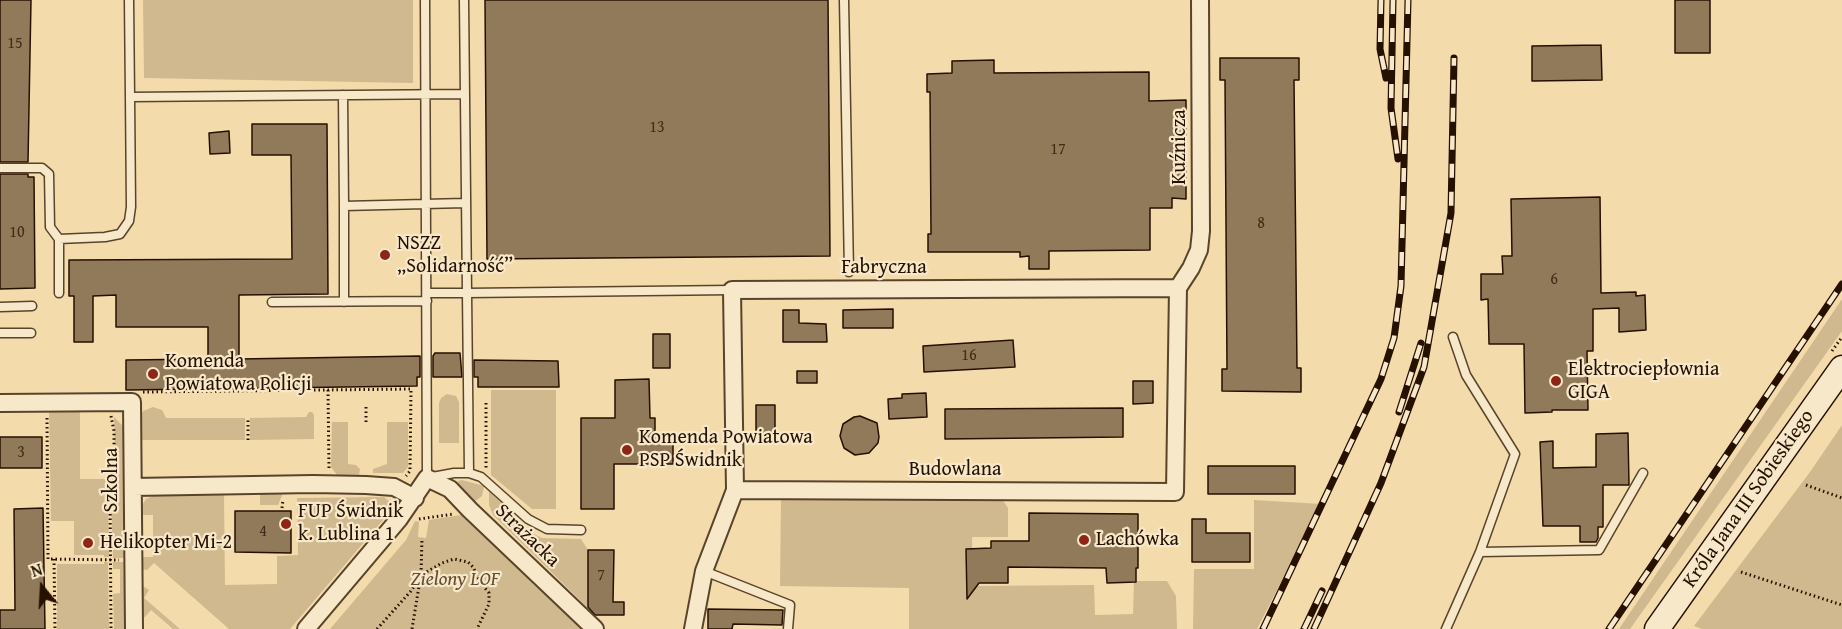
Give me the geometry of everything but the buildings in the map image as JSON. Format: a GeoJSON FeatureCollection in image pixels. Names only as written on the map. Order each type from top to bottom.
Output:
{"type":"FeatureCollection","features":[{"type":"Feature","properties":{"kind":"main road","name":"Króla Jana III Sobieskiego"},"geometry":{"type":"LineString","coordinates":[[1657,629],[1842,368]]}},
{"type":"Feature","properties":{"kind":"street","name":"Kuźnicza"},"geometry":{"type":"LineString","coordinates":[[1178,288],[1199,250],[1201,231],[1200,0]]}},
{"type":"Feature","properties":{"kind":"street","name":"Fabryczna"},"geometry":{"type":"LineString","coordinates":[[732,290],[1178,288]]}},
{"type":"Feature","properties":{"kind":"street","name":"Budowlana"},"geometry":{"type":"LineString","coordinates":[[735,490],[1174,492],[1178,288]]}},
{"type":"Feature","properties":{"kind":"street"},"geometry":{"type":"LineString","coordinates":[[693,629],[704,571],[735,490],[732,290]]}},
{"type":"Feature","properties":{"kind":"street"},"geometry":{"type":"LineString","coordinates":[[0,403],[47,403],[107,409],[135,397]]}},
{"type":"Feature","properties":{"kind":"street","name":"Szkolna"},"geometry":{"type":"LineString","coordinates":[[134,629],[135,397]]}},
{"type":"Feature","properties":{"kind":"street"},"geometry":{"type":"LineString","coordinates":[[306,629],[415,498],[427,478]]}},
{"type":"Feature","properties":{"kind":"street","name":"Strażacka"},"geometry":{"type":"LineString","coordinates":[[427,478],[450,489],[595,629]]}},
{"type":"Feature","properties":{"kind":"street"},"geometry":{"type":"LineString","coordinates":[[133,487],[313,484],[387,486],[399,489],[415,498]]}},
{"type":"Feature","properties":{"kind":"lane"},"geometry":{"type":"LineString","coordinates":[[59,239],[120,234],[129,221],[131,207],[129,0]]}},
{"type":"Feature","properties":{"kind":"lane"},"geometry":{"type":"LineString","coordinates":[[425,0],[427,478],[454,473],[481,477],[528,519],[547,529],[581,530]]}},
{"type":"Feature","properties":{"kind":"lane"},"geometry":{"type":"LineString","coordinates":[[464,0],[469,474]]}},
{"type":"Feature","properties":{"kind":"lane"},"geometry":{"type":"LineString","coordinates":[[844,0],[849,273]]}},
{"type":"Feature","properties":{"kind":"lane"},"geometry":{"type":"LineString","coordinates":[[130,97],[465,94]]}},
{"type":"Feature","properties":{"kind":"lane"},"geometry":{"type":"LineString","coordinates":[[343,95],[344,302]]}},
{"type":"Feature","properties":{"kind":"lane"},"geometry":{"type":"LineString","coordinates":[[0,168],[42,168],[49,174],[50,227],[59,239],[58,293]]}},
{"type":"Feature","properties":{"kind":"lane"},"geometry":{"type":"LineString","coordinates":[[344,206],[465,203]]}},
{"type":"Feature","properties":{"kind":"lane"},"geometry":{"type":"LineString","coordinates":[[272,302],[344,302],[467,293],[732,290]]}},
{"type":"Feature","properties":{"kind":"lane"},"geometry":{"type":"LineString","coordinates":[[0,307],[32,306]]}},
{"type":"Feature","properties":{"kind":"lane"},"geometry":{"type":"LineString","coordinates":[[0,333],[31,333]]}},
{"type":"Feature","properties":{"kind":"lane"},"geometry":{"type":"LineString","coordinates":[[1446,629],[1480,552],[1515,454],[1466,375],[1453,337]]}},
{"type":"Feature","properties":{"kind":"lane"},"geometry":{"type":"LineString","coordinates":[[1480,552],[1599,550],[1643,473]]}},
{"type":"Feature","properties":{"kind":"lane"},"geometry":{"type":"LineString","coordinates":[[704,571],[790,605],[788,629]]}},
{"type":"Feature","properties":{"kind":"path"},"geometry":{"type":"LineString","coordinates":[[135,397],[411,389],[410,471],[405,477],[387,478],[387,486]]}},
{"type":"Feature","properties":{"kind":"path"},"geometry":{"type":"LineString","coordinates":[[328,390],[329,466],[333,475]]}},
{"type":"Feature","properties":{"kind":"path"},"geometry":{"type":"LineString","coordinates":[[47,403],[48,559],[133,560]]}},
{"type":"Feature","properties":{"kind":"path"},"geometry":{"type":"LineString","coordinates":[[486,403],[487,481]]}},
{"type":"Feature","properties":{"kind":"path"},"geometry":{"type":"LineString","coordinates":[[366,406],[366,422]]}},
{"type":"Feature","properties":{"kind":"path"},"geometry":{"type":"LineString","coordinates":[[107,409],[114,431],[114,484],[110,495],[111,629]]}},
{"type":"Feature","properties":{"kind":"path"},"geometry":{"type":"LineString","coordinates":[[248,418],[248,440]]}},
{"type":"Feature","properties":{"kind":"path"},"geometry":{"type":"LineString","coordinates":[[1806,486],[1842,498]]}},
{"type":"Feature","properties":{"kind":"path"},"geometry":{"type":"LineString","coordinates":[[414,519],[470,510]]}},
{"type":"Feature","properties":{"kind":"path"},"geometry":{"type":"LineString","coordinates":[[412,629],[421,575],[422,538]]}},
{"type":"Feature","properties":{"kind":"path"},"geometry":{"type":"LineString","coordinates":[[54,559],[55,629]]}},
{"type":"Feature","properties":{"kind":"path"},"geometry":{"type":"LineString","coordinates":[[377,629],[411,591],[421,575],[454,559],[463,560],[473,567],[480,582],[489,593],[487,610],[478,623],[477,629]]}},
{"type":"Feature","properties":{"kind":"path"},"geometry":{"type":"LineString","coordinates":[[1741,572],[1842,604]]}},
{"type":"Feature","properties":{"kind":"green space"},"geometry":{"type":"Polygon","coordinates":[[[143,0],[413,0],[413,83],[144,78],[143,0]]]}},
{"type":"Feature","properties":{"kind":"green space"},"geometry":{"type":"Polygon","coordinates":[[[1842,299],[1842,331],[1630,629],[1619,629],[1842,299]]]}},
{"type":"Feature","properties":{"kind":"green space"},"geometry":{"type":"Polygon","coordinates":[[[491,390],[556,390],[556,509],[532,509],[491,475],[491,390]]]}},
{"type":"Feature","properties":{"kind":"green space"},"geometry":{"type":"Polygon","coordinates":[[[447,394],[456,396],[459,402],[459,443],[439,443],[439,403],[441,398],[447,394]]]}},
{"type":"Feature","properties":{"kind":"green space"},"geometry":{"type":"Polygon","coordinates":[[[153,407],[162,410],[166,418],[245,418],[245,440],[139,440],[140,417],[143,411],[153,407]]]}},
{"type":"Feature","properties":{"kind":"green space"},"geometry":{"type":"Polygon","coordinates":[[[80,408],[80,479],[111,479],[108,495],[109,557],[74,555],[74,521],[51,521],[49,409],[80,408]]]}},
{"type":"Feature","properties":{"kind":"green space"},"geometry":{"type":"Polygon","coordinates":[[[309,412],[314,415],[314,439],[250,440],[250,418],[306,417],[309,412]]]}},
{"type":"Feature","properties":{"kind":"green space"},"geometry":{"type":"Polygon","coordinates":[[[114,417],[122,425],[125,435],[126,558],[113,558],[111,495],[116,484],[114,417]]]}},
{"type":"Feature","properties":{"kind":"green space"},"geometry":{"type":"Polygon","coordinates":[[[332,422],[348,422],[348,464],[356,465],[360,469],[359,475],[337,475],[331,467],[332,422]]]}},
{"type":"Feature","properties":{"kind":"green space"},"geometry":{"type":"Polygon","coordinates":[[[387,422],[408,422],[408,467],[403,473],[373,473],[373,469],[387,464],[387,422]]]}},
{"type":"Feature","properties":{"kind":"green space"},"geometry":{"type":"Polygon","coordinates":[[[1842,425],[1842,629],[1702,629],[1694,626],[1810,472],[1842,425]]]}},
{"type":"Feature","properties":{"kind":"green space"},"geometry":{"type":"Polygon","coordinates":[[[458,481],[484,486],[482,496],[474,502],[458,484],[458,481]]]}},
{"type":"Feature","properties":{"kind":"green space"},"geometry":{"type":"Polygon","coordinates":[[[489,491],[532,533],[542,538],[581,539],[588,550],[588,608],[493,515],[489,505],[489,491]]]}},
{"type":"Feature","properties":{"kind":"green space"},"geometry":{"type":"Polygon","coordinates":[[[260,493],[283,493],[278,505],[260,505],[260,493]]]}},
{"type":"Feature","properties":{"kind":"green space"},"geometry":{"type":"Polygon","coordinates":[[[157,494],[224,494],[225,585],[277,584],[277,556],[298,555],[297,498],[384,497],[391,503],[391,508],[290,629],[229,629],[154,563],[147,570],[141,569],[141,557],[153,557],[153,515],[141,515],[141,507],[146,499],[157,494]]]}},
{"type":"Feature","properties":{"kind":"green space"},"geometry":{"type":"Polygon","coordinates":[[[781,498],[1002,499],[1008,508],[1008,537],[972,537],[973,586],[1094,585],[1095,615],[1133,614],[1134,581],[1167,581],[1176,596],[1177,629],[909,629],[909,588],[780,586],[781,498]]]}},
{"type":"Feature","properties":{"kind":"green space"},"geometry":{"type":"Polygon","coordinates":[[[1254,500],[1321,504],[1257,629],[1193,629],[1194,569],[1254,569],[1254,500]]]}},
{"type":"Feature","properties":{"kind":"green space","name":"Zielony LOF"},"geometry":{"type":"Polygon","coordinates":[[[461,515],[582,629],[330,629],[406,540],[415,521],[419,522],[418,537],[426,538],[429,520],[461,515]]]}},
{"type":"Feature","properties":{"kind":"green space"},"geometry":{"type":"Polygon","coordinates":[[[108,562],[109,629],[57,629],[57,564],[104,564],[108,562]]]}},
{"type":"Feature","properties":{"kind":"green space"},"geometry":{"type":"Polygon","coordinates":[[[113,562],[126,562],[126,629],[114,629],[113,594],[120,593],[120,569],[113,569],[113,562]]]}},
{"type":"Feature","properties":{"kind":"green space"},"geometry":{"type":"Polygon","coordinates":[[[143,586],[149,590],[144,598],[180,629],[173,629],[151,610],[145,617],[142,617],[141,589],[143,586]]]}},
{"type":"Feature","properties":{"kind":"railway"},"geometry":{"type":"LineString","coordinates":[[1381,0],[1380,49],[1386,78]]}},
{"type":"Feature","properties":{"kind":"railway"},"geometry":{"type":"LineString","coordinates":[[1393,0],[1391,108],[1398,159]]}},
{"type":"Feature","properties":{"kind":"railway"},"geometry":{"type":"LineString","coordinates":[[1263,629],[1381,379],[1394,338],[1401,286],[1408,0]]}},
{"type":"Feature","properties":{"kind":"railway"},"geometry":{"type":"LineString","coordinates":[[1314,629],[1381,483],[1424,367],[1451,213],[1454,58]]}},
{"type":"Feature","properties":{"kind":"railway"},"geometry":{"type":"LineString","coordinates":[[1609,629],[1842,284]]}},
{"type":"Feature","properties":{"kind":"railway"},"geometry":{"type":"LineString","coordinates":[[1399,412],[1421,343]]}},
{"type":"Feature","properties":{"kind":"railway"},"geometry":{"type":"LineString","coordinates":[[1304,629],[1322,591]]}},
{"type":"Feature","properties":{"kind":"place","name":"NSZZ „Solidarność”"},"geometry":{"type":"Point","coordinates":[385,255]}},
{"type":"Feature","properties":{"kind":"place","name":"Komenda Powiatowa Policji"},"geometry":{"type":"Point","coordinates":[153,374]}},
{"type":"Feature","properties":{"kind":"place","name":"Elektrociepłownia GIGA"},"geometry":{"type":"Point","coordinates":[1556,381]}},
{"type":"Feature","properties":{"kind":"place","name":"Komenda Powiatowa PSP Świdnik"},"geometry":{"type":"Point","coordinates":[627,450]}},
{"type":"Feature","properties":{"kind":"place","name":"FUP Świdnik k. Lublina 1"},"geometry":{"type":"Point","coordinates":[286,524]}},
{"type":"Feature","properties":{"kind":"place","name":"Lachówka"},"geometry":{"type":"Point","coordinates":[1084,540]}},
{"type":"Feature","properties":{"kind":"place","name":"Helikopter Mi-2"},"geometry":{"type":"Point","coordinates":[88,543]}}]}
